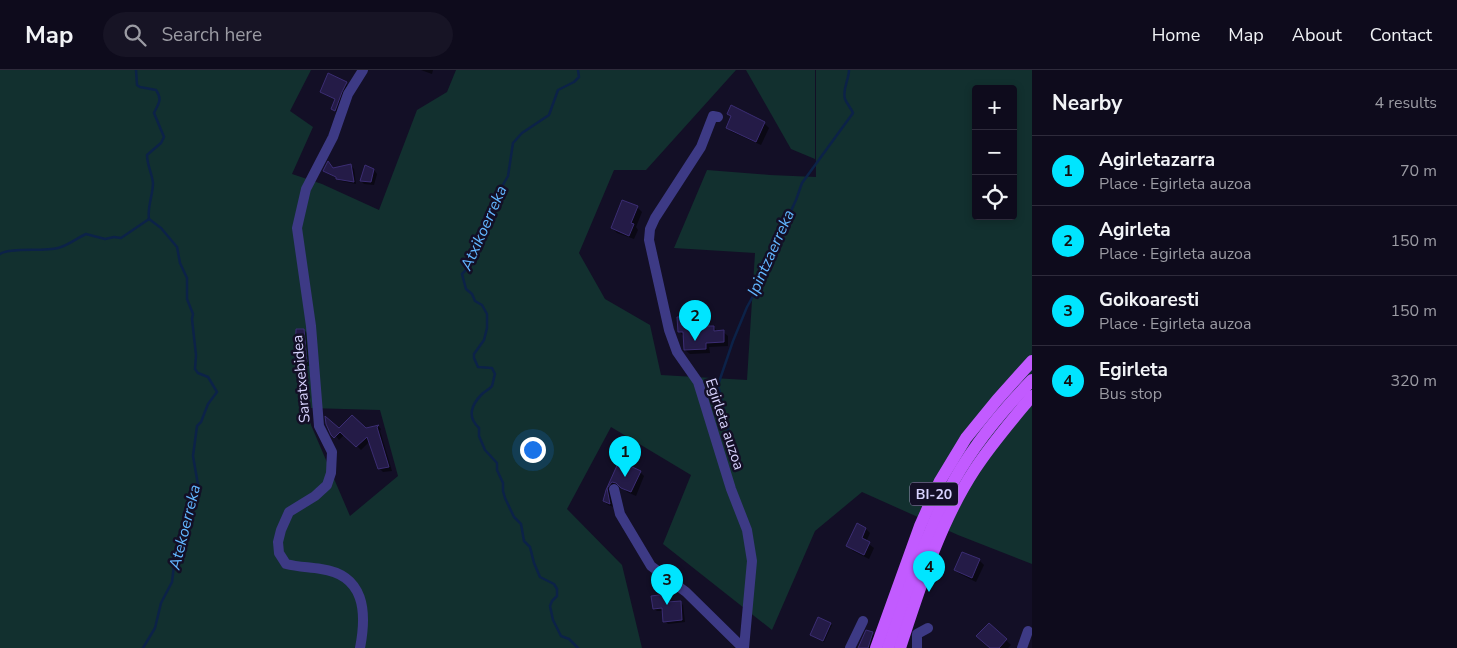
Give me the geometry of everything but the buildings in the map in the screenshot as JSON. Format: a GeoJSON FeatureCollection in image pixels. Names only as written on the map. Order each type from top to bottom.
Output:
{"type":"FeatureCollection","features":[{"type":"Feature","properties":{"kind":"main road","name":"BI-20"},"geometry":{"type":"LineString","coordinates":[[876,648],[920,526],[940,482],[966,438],[1032,361]]}},
{"type":"Feature","properties":{"kind":"main road","name":"BI-20"},"geometry":{"type":"LineString","coordinates":[[888,648],[914,575],[948,492],[985,434],[1032,380]]}},
{"type":"Feature","properties":{"kind":"main road"},"geometry":{"type":"LineString","coordinates":[[900,648],[934,552],[958,499],[974,470],[1000,433],[1032,396]]}},
{"type":"Feature","properties":{"kind":"street","name":"Saratxebidea"},"geometry":{"type":"LineString","coordinates":[[360,648],[364,610],[360,595],[352,583],[340,575],[322,569],[300,568],[286,564],[279,552],[278,542],[289,512],[315,496],[327,485],[332,473],[332,452],[319,426],[312,326],[297,228],[306,189],[333,136],[348,94],[363,70]]}},
{"type":"Feature","properties":{"kind":"street","name":"Egirleta auzoa"},"geometry":{"type":"LineString","coordinates":[[718,117],[713,116],[700,147],[655,218],[650,229],[649,240],[669,330],[677,352],[698,382],[731,488],[747,530],[752,561],[743,648]]}},
{"type":"Feature","properties":{"kind":"street","name":"Egirleta auzoa"},"geometry":{"type":"LineString","coordinates":[[614,489],[620,514],[651,566],[686,592],[743,648]]}},
{"type":"Feature","properties":{"kind":"street"},"geometry":{"type":"LineString","coordinates":[[850,648],[863,620]]}},
{"type":"Feature","properties":{"kind":"street"},"geometry":{"type":"LineString","coordinates":[[917,648],[917,634],[924,626]]}},
{"type":"Feature","properties":{"kind":"street"},"geometry":{"type":"LineString","coordinates":[[1022,648],[1028,631]]}},
{"type":"Feature","properties":{"kind":"green space"},"geometry":{"type":"Polygon","coordinates":[[[0,70],[311,70],[290,111],[313,127],[292,174],[322,184],[379,210],[417,110],[447,92],[456,70],[736,70],[646,170],[614,170],[579,253],[605,299],[650,325],[661,375],[747,380],[755,253],[674,248],[707,170],[816,177],[816,70],[1032,70],[1032,564],[958,535],[862,492],[815,531],[772,630],[663,544],[691,475],[611,427],[567,509],[622,565],[642,648],[0,648],[0,70]],[[309,408],[311,425],[350,516],[398,476],[380,410],[309,408]]]}},
{"type":"Feature","properties":{"kind":"green space"},"geometry":{"type":"Polygon","coordinates":[[[746,70],[815,70],[815,159],[791,149],[746,70]]]}},
{"type":"Feature","properties":{"kind":"waterway","name":"Atekoerreka"},"geometry":{"type":"LineString","coordinates":[[0,254],[11,251],[58,248],[86,234],[105,239],[121,238],[149,219],[153,183],[147,155],[161,143],[164,137],[154,113],[159,102],[158,93],[156,90],[137,85],[136,70]]}},
{"type":"Feature","properties":{"kind":"waterway","name":"Atxikoerreka"},"geometry":{"type":"LineString","coordinates":[[578,70],[579,77],[574,82],[558,90],[549,115],[522,133],[513,143],[508,176],[491,206],[488,219],[480,233],[477,252],[471,259],[468,268],[462,274],[466,289],[472,294],[475,301],[482,305],[487,314],[487,328],[484,340],[474,354],[474,358],[478,367],[492,368],[495,374],[492,386],[475,402],[472,411],[473,420],[479,428],[479,436],[485,450],[497,463],[497,470],[503,483],[505,498],[514,517],[521,524],[524,541],[530,547],[540,577],[554,584],[557,589],[557,596],[550,606],[553,620],[561,636],[569,639],[578,648]]}},
{"type":"Feature","properties":{"kind":"waterway","name":"Ipintzaerreka"},"geometry":{"type":"LineString","coordinates":[[728,449],[728,427],[718,385],[747,307],[763,278],[802,183],[853,113],[844,95],[849,70]]}},
{"type":"Feature","properties":{"kind":"waterway","name":"Atekoerreka"},"geometry":{"type":"LineString","coordinates":[[143,648],[155,628],[161,603],[172,582],[176,550],[182,541],[183,525],[189,516],[190,500],[198,485],[193,456],[197,426],[201,422],[208,404],[217,392],[208,377],[198,373],[195,369],[196,355],[193,314],[187,299],[187,278],[180,263],[177,247],[161,228],[149,219]]}},
{"type":"Feature","properties":{"kind":"place","name":"Agirleta"},"geometry":{"type":"Point","coordinates":[695,341]}},
{"type":"Feature","properties":{"kind":"place","name":"Agirletazarra"},"geometry":{"type":"Point","coordinates":[625,477]}},
{"type":"Feature","properties":{"kind":"place","name":"Egirleta"},"geometry":{"type":"Point","coordinates":[929,592]}},
{"type":"Feature","properties":{"kind":"place","name":"Goikoaresti"},"geometry":{"type":"Point","coordinates":[667,605]}}]}
